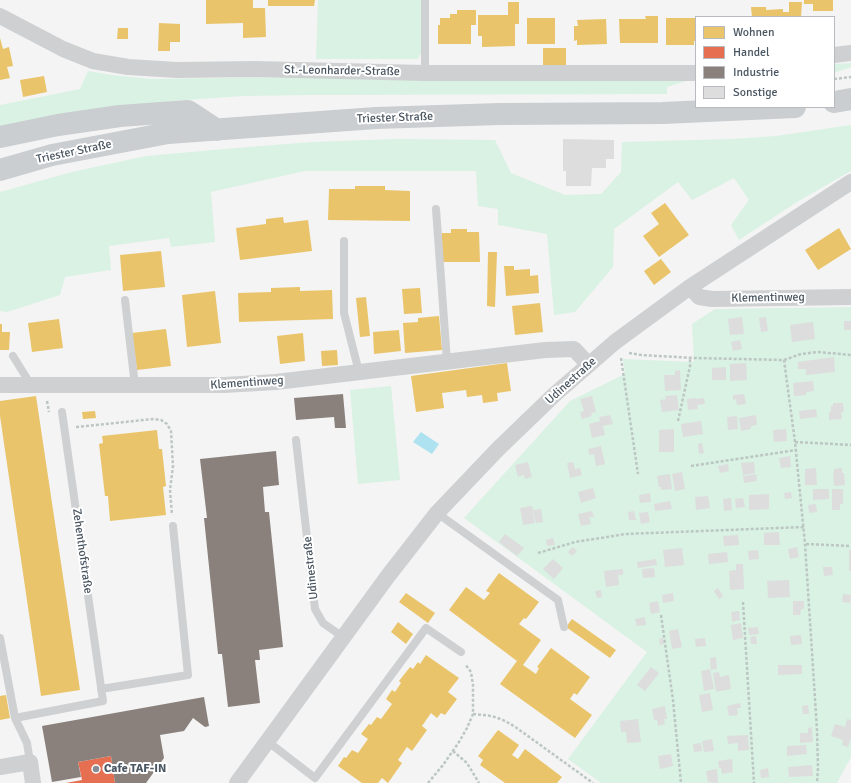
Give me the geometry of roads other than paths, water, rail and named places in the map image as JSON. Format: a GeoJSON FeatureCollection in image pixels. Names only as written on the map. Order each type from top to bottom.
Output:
{"type":"FeatureCollection","features":[{"type":"Feature","properties":{"kind":"main road"},"geometry":{"type":"LineString","coordinates":[[835,102],[851,100]]}},
{"type":"Feature","properties":{"kind":"main road","name":"Triester Straße"},"geometry":{"type":"LineString","coordinates":[[0,170],[52,156],[168,133],[376,118],[500,114],[663,113],[773,108]]}},
{"type":"Feature","properties":{"kind":"main road"},"geometry":{"type":"LineString","coordinates":[[0,137],[58,125],[120,116],[188,111],[217,130]]}},
{"type":"Feature","properties":{"kind":"street","name":"St.-Leonharder-Straße"},"geometry":{"type":"LineString","coordinates":[[0,16],[63,49],[93,61],[128,67],[176,70],[255,69],[425,73],[695,73]]}},
{"type":"Feature","properties":{"kind":"street"},"geometry":{"type":"LineString","coordinates":[[835,55],[851,53]]}},
{"type":"Feature","properties":{"kind":"street","name":"Udinestraße"},"geometry":{"type":"LineString","coordinates":[[237,783],[388,576],[437,513],[498,449],[554,395],[615,342],[690,287],[851,182]]}},
{"type":"Feature","properties":{"kind":"street","name":"Klementinweg"},"geometry":{"type":"LineString","coordinates":[[690,287],[699,297],[712,300],[851,297]]}},
{"type":"Feature","properties":{"kind":"street","name":"Klementinweg"},"geometry":{"type":"LineString","coordinates":[[0,385],[135,386],[224,385],[276,382],[546,350],[574,349],[588,364]]}},
{"type":"Feature","properties":{"kind":"street"},"geometry":{"type":"LineString","coordinates":[[0,767],[30,762],[34,783]]}},
{"type":"Feature","properties":{"kind":"lane"},"geometry":{"type":"LineString","coordinates":[[425,0],[425,73]]}},
{"type":"Feature","properties":{"kind":"lane"},"geometry":{"type":"LineString","coordinates":[[436,210],[447,361]]}},
{"type":"Feature","properties":{"kind":"lane"},"geometry":{"type":"LineString","coordinates":[[344,241],[344,314],[359,372]]}},
{"type":"Feature","properties":{"kind":"lane"},"geometry":{"type":"LineString","coordinates":[[125,300],[135,386]]}},
{"type":"Feature","properties":{"kind":"lane"},"geometry":{"type":"LineString","coordinates":[[13,356],[38,385]]}},
{"type":"Feature","properties":{"kind":"lane","name":"Zehenthofstraße"},"geometry":{"type":"LineString","coordinates":[[62,412],[101,689]]}},
{"type":"Feature","properties":{"kind":"lane","name":"Udinestraße"},"geometry":{"type":"LineString","coordinates":[[296,440],[316,609],[323,623],[343,637]]}},
{"type":"Feature","properties":{"kind":"lane"},"geometry":{"type":"LineString","coordinates":[[437,513],[558,600],[564,627]]}},
{"type":"Feature","properties":{"kind":"lane"},"geometry":{"type":"LineString","coordinates":[[15,718],[103,701],[101,689],[188,675],[173,526]]}},
{"type":"Feature","properties":{"kind":"lane"},"geometry":{"type":"LineString","coordinates":[[268,741],[315,778],[426,628],[461,652]]}},
{"type":"Feature","properties":{"kind":"lane"},"geometry":{"type":"LineString","coordinates":[[0,638],[15,718],[26,743],[30,762]]}},
{"type":"Feature","properties":{"kind":"water"},"geometry":{"type":"Polygon","coordinates":[[[421,432],[439,444],[432,454],[413,442],[421,432]]]}},
{"type":"Feature","properties":{"kind":"place","name":"Cafe TAF-IN"},"geometry":{"type":"Point","coordinates":[96,769]}}]}
